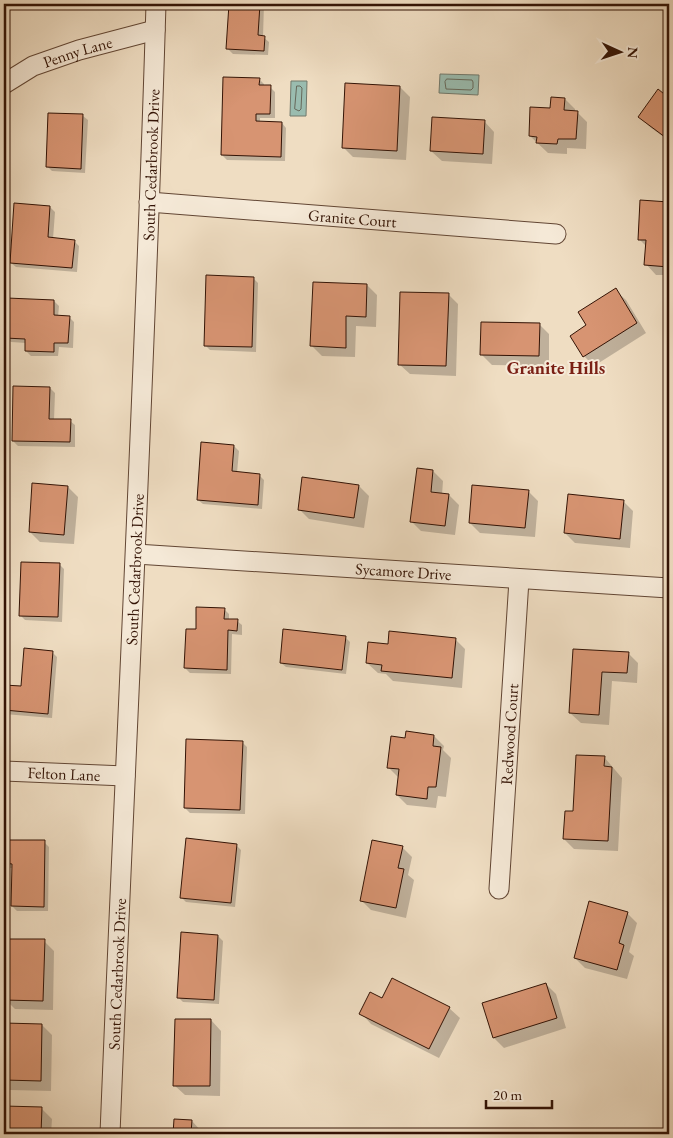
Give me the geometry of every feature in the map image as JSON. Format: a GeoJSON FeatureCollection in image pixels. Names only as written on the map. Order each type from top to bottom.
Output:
{"type":"FeatureCollection","features":[{"type":"Feature","properties":{"kind":"street","name":"South Cedarbrook Drive"},"geometry":{"type":"LineString","coordinates":[[110,1134],[124,776],[136,554],[156,4]]}},
{"type":"Feature","properties":{"kind":"street","name":"Penny Lane"},"geometry":{"type":"LineString","coordinates":[[4,84],[33,66],[79,50],[155,30]]}},
{"type":"Feature","properties":{"kind":"street","name":"Granite Court"},"geometry":{"type":"LineString","coordinates":[[149,202],[556,234]]}},
{"type":"Feature","properties":{"kind":"street","name":"Sycamore Drive"},"geometry":{"type":"LineString","coordinates":[[136,554],[519,580],[669,588]]}},
{"type":"Feature","properties":{"kind":"street","name":"Redwood Court"},"geometry":{"type":"LineString","coordinates":[[499,889],[519,580]]}},
{"type":"Feature","properties":{"kind":"street","name":"Felton Lane"},"geometry":{"type":"LineString","coordinates":[[4,771],[124,776]]}},
{"type":"Feature","properties":{"kind":"water"},"geometry":{"type":"Polygon","coordinates":[[[440,74],[479,75],[478,95],[439,93],[440,74]]]}},
{"type":"Feature","properties":{"kind":"water"},"geometry":{"type":"Polygon","coordinates":[[[291,81],[307,81],[306,116],[290,116],[291,81]]]}},
{"type":"Feature","properties":{"kind":"building"},"geometry":{"type":"Polygon","coordinates":[[[229,4],[260,4],[258,35],[265,36],[264,51],[226,49],[229,4]]]}},
{"type":"Feature","properties":{"kind":"building"},"geometry":{"type":"Polygon","coordinates":[[[223,77],[260,78],[259,85],[271,85],[270,114],[256,114],[256,121],[282,122],[281,157],[221,155],[223,77]]]}},
{"type":"Feature","properties":{"kind":"building"},"geometry":{"type":"Polygon","coordinates":[[[345,83],[400,86],[397,151],[342,148],[345,83]]]}},
{"type":"Feature","properties":{"kind":"building"},"geometry":{"type":"Polygon","coordinates":[[[658,89],[669,98],[669,140],[638,117],[658,89]]]}},
{"type":"Feature","properties":{"kind":"building"},"geometry":{"type":"Polygon","coordinates":[[[551,97],[565,98],[564,110],[578,111],[576,139],[558,139],[557,144],[536,143],[537,137],[529,136],[530,107],[550,108],[551,97]]]}},
{"type":"Feature","properties":{"kind":"building"},"geometry":{"type":"Polygon","coordinates":[[[48,113],[83,114],[81,169],[46,167],[48,113]]]}},
{"type":"Feature","properties":{"kind":"building"},"geometry":{"type":"Polygon","coordinates":[[[432,117],[485,120],[483,154],[430,151],[432,117]]]}},
{"type":"Feature","properties":{"kind":"building"},"geometry":{"type":"Polygon","coordinates":[[[640,200],[669,202],[669,267],[644,265],[646,240],[638,240],[640,200]]]}},
{"type":"Feature","properties":{"kind":"building"},"geometry":{"type":"Polygon","coordinates":[[[14,203],[50,206],[48,237],[75,240],[72,268],[10,263],[14,203]]]}},
{"type":"Feature","properties":{"kind":"building"},"geometry":{"type":"Polygon","coordinates":[[[206,275],[254,277],[252,347],[204,346],[206,275]]]}},
{"type":"Feature","properties":{"kind":"building"},"geometry":{"type":"Polygon","coordinates":[[[313,282],[367,284],[366,317],[346,316],[346,348],[310,346],[313,282]]]}},
{"type":"Feature","properties":{"kind":"building"},"geometry":{"type":"Polygon","coordinates":[[[616,288],[637,323],[583,357],[570,336],[586,325],[578,312],[616,288]]]}},
{"type":"Feature","properties":{"kind":"building"},"geometry":{"type":"Polygon","coordinates":[[[400,292],[449,293],[446,366],[398,365],[400,292]]]}},
{"type":"Feature","properties":{"kind":"building"},"geometry":{"type":"Polygon","coordinates":[[[7,298],[54,300],[54,315],[70,316],[68,343],[54,343],[54,352],[25,351],[25,339],[5,338],[7,298]]]}},
{"type":"Feature","properties":{"kind":"building"},"geometry":{"type":"Polygon","coordinates":[[[481,322],[540,323],[539,356],[480,355],[481,322]]]}},
{"type":"Feature","properties":{"kind":"building"},"geometry":{"type":"Polygon","coordinates":[[[13,386],[50,387],[49,419],[71,419],[70,442],[12,441],[13,386]]]}},
{"type":"Feature","properties":{"kind":"building"},"geometry":{"type":"Polygon","coordinates":[[[201,442],[234,445],[232,471],[260,474],[258,505],[197,500],[201,442]]]}},
{"type":"Feature","properties":{"kind":"building"},"geometry":{"type":"Polygon","coordinates":[[[417,468],[433,470],[431,492],[449,494],[445,526],[410,522],[417,468]]]}},
{"type":"Feature","properties":{"kind":"building"},"geometry":{"type":"Polygon","coordinates":[[[302,477],[359,485],[354,518],[298,510],[302,477]]]}},
{"type":"Feature","properties":{"kind":"building"},"geometry":{"type":"Polygon","coordinates":[[[32,483],[68,486],[64,535],[29,532],[32,483]]]}},
{"type":"Feature","properties":{"kind":"building"},"geometry":{"type":"Polygon","coordinates":[[[472,485],[529,490],[525,528],[469,523],[472,485]]]}},
{"type":"Feature","properties":{"kind":"building"},"geometry":{"type":"Polygon","coordinates":[[[568,494],[624,500],[620,539],[564,533],[568,494]]]}},
{"type":"Feature","properties":{"kind":"building"},"geometry":{"type":"Polygon","coordinates":[[[21,562],[60,563],[58,617],[19,616],[21,562]]]}},
{"type":"Feature","properties":{"kind":"building"},"geometry":{"type":"Polygon","coordinates":[[[196,607],[225,608],[224,619],[238,619],[237,631],[228,630],[227,670],[184,668],[186,629],[196,629],[196,607]]]}},
{"type":"Feature","properties":{"kind":"building"},"geometry":{"type":"Polygon","coordinates":[[[283,629],[346,636],[342,670],[280,663],[283,629]]]}},
{"type":"Feature","properties":{"kind":"building"},"geometry":{"type":"Polygon","coordinates":[[[389,631],[456,638],[452,678],[381,671],[382,665],[366,663],[368,642],[388,644],[389,631]]]}},
{"type":"Feature","properties":{"kind":"building"},"geometry":{"type":"Polygon","coordinates":[[[24,648],[53,651],[48,714],[4,710],[4,685],[21,686],[24,648]]]}},
{"type":"Feature","properties":{"kind":"building"},"geometry":{"type":"Polygon","coordinates":[[[573,649],[629,652],[627,673],[602,672],[599,715],[569,713],[573,649]]]}},
{"type":"Feature","properties":{"kind":"building"},"geometry":{"type":"Polygon","coordinates":[[[406,731],[434,735],[433,746],[441,747],[436,787],[428,787],[427,799],[396,795],[399,769],[387,768],[391,736],[405,738],[406,731]]]}},
{"type":"Feature","properties":{"kind":"building"},"geometry":{"type":"Polygon","coordinates":[[[186,739],[243,741],[240,810],[184,808],[186,739]]]}},
{"type":"Feature","properties":{"kind":"building"},"geometry":{"type":"Polygon","coordinates":[[[576,755],[605,756],[604,766],[612,767],[608,841],[563,839],[565,811],[573,811],[576,755]]]}},
{"type":"Feature","properties":{"kind":"building"},"geometry":{"type":"Polygon","coordinates":[[[186,838],[237,844],[231,903],[180,898],[186,838]]]}},
{"type":"Feature","properties":{"kind":"building"},"geometry":{"type":"Polygon","coordinates":[[[4,840],[45,840],[44,907],[11,906],[12,864],[4,863],[4,840]]]}},
{"type":"Feature","properties":{"kind":"building"},"geometry":{"type":"Polygon","coordinates":[[[372,840],[403,846],[398,868],[404,869],[396,908],[360,901],[372,840]]]}},
{"type":"Feature","properties":{"kind":"building"},"geometry":{"type":"Polygon","coordinates":[[[589,901],[628,912],[619,943],[624,945],[617,970],[574,958],[589,901]]]}},
{"type":"Feature","properties":{"kind":"building"},"geometry":{"type":"Polygon","coordinates":[[[181,932],[218,935],[214,1000],[177,998],[181,932]]]}},
{"type":"Feature","properties":{"kind":"building"},"geometry":{"type":"Polygon","coordinates":[[[4,939],[45,939],[43,1001],[4,1000],[4,939]]]}},
{"type":"Feature","properties":{"kind":"building"},"geometry":{"type":"Polygon","coordinates":[[[392,978],[450,1007],[429,1049],[359,1014],[370,992],[382,998],[392,978]]]}},
{"type":"Feature","properties":{"kind":"building"},"geometry":{"type":"Polygon","coordinates":[[[546,983],[557,1018],[493,1038],[482,1003],[546,983]]]}},
{"type":"Feature","properties":{"kind":"building"},"geometry":{"type":"Polygon","coordinates":[[[175,1019],[211,1019],[210,1086],[173,1086],[175,1019]]]}},
{"type":"Feature","properties":{"kind":"building"},"geometry":{"type":"Polygon","coordinates":[[[4,1023],[42,1024],[41,1081],[4,1080],[4,1023]]]}},
{"type":"Feature","properties":{"kind":"building"},"geometry":{"type":"Polygon","coordinates":[[[4,1106],[42,1107],[41,1134],[4,1134],[4,1106]]]}},
{"type":"Feature","properties":{"kind":"building"},"geometry":{"type":"Polygon","coordinates":[[[174,1119],[192,1120],[191,1134],[173,1134],[174,1119]]]}},
{"type":"Feature","properties":{"kind":"district","name":"Granite Hills"},"geometry":{"type":"Point","coordinates":[556,367]}}]}
